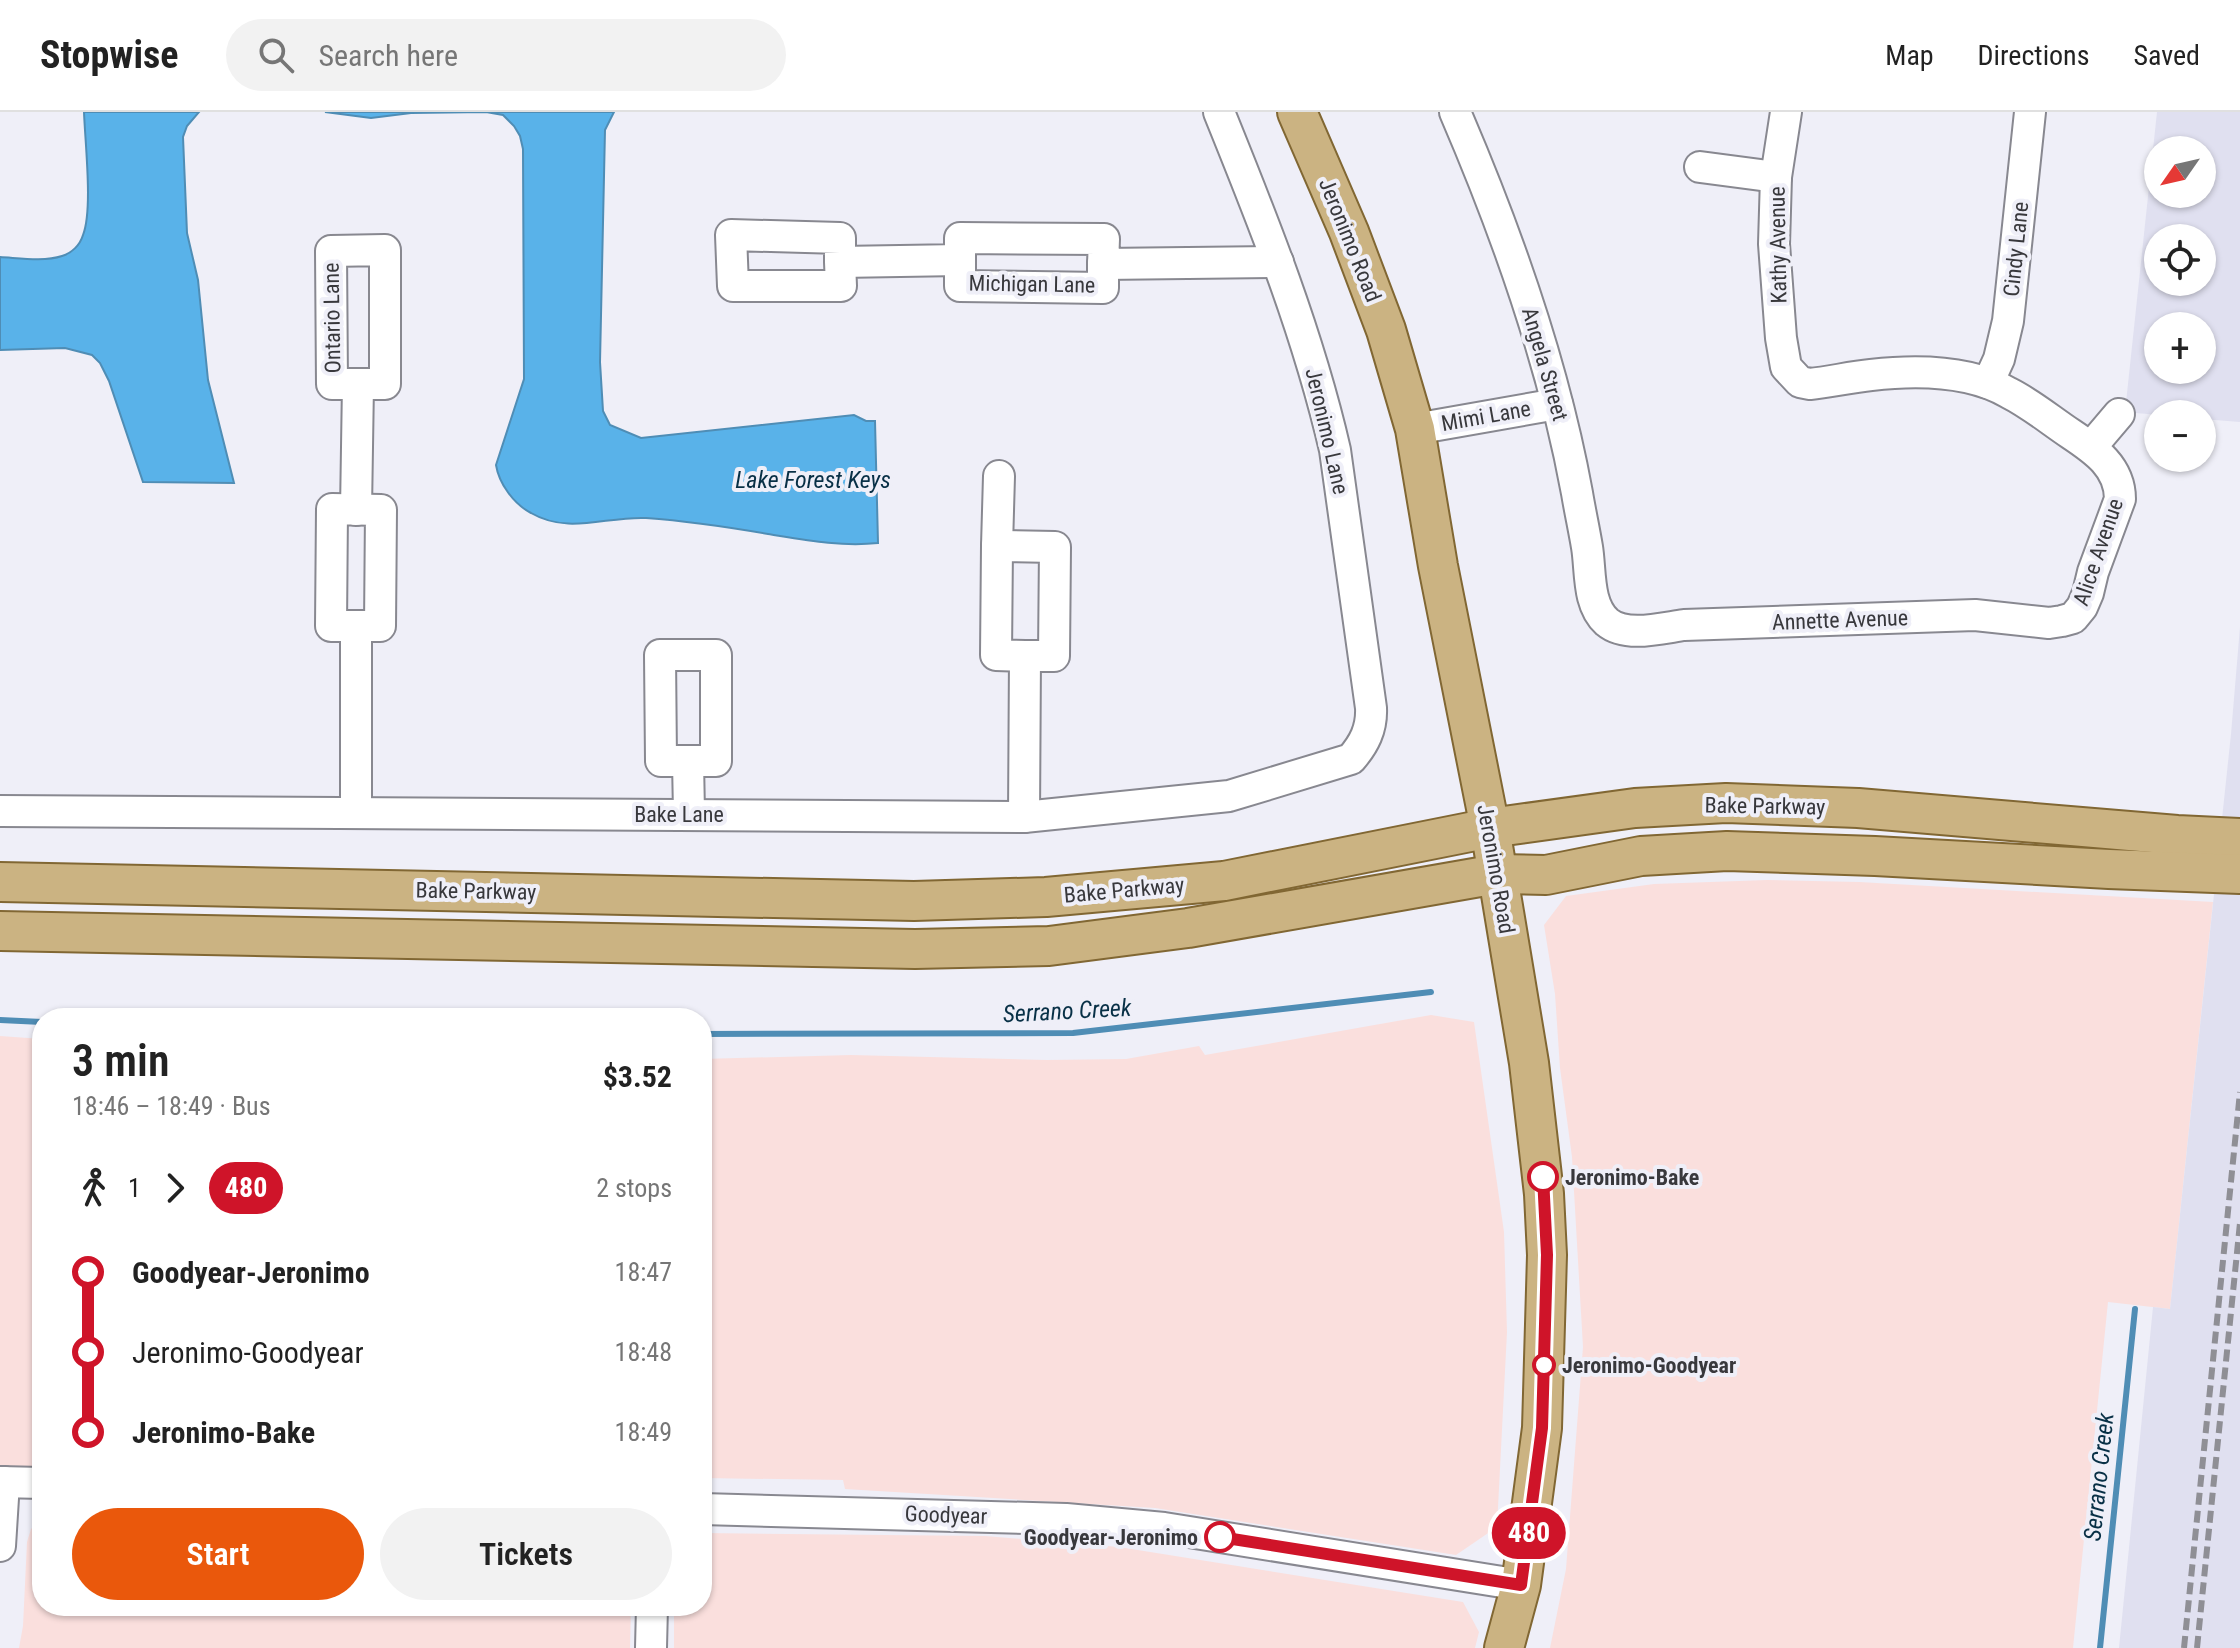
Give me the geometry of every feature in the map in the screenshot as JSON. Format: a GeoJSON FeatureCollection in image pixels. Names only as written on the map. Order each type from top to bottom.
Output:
{"type":"FeatureCollection","features":[{"type":"Feature","properties":{"kind":"main road","name":"Jeronimo Road"},"geometry":{"type":"LineString","coordinates":[[1297,112],[1349,232],[1386,330],[1415,429],[1438,566],[1490,828],[1533,1091],[1547,1255],[1542,1428],[1521,1585],[1504,1648]]}},
{"type":"Feature","properties":{"kind":"main road","name":"Bake Parkway"},"geometry":{"type":"LineString","coordinates":[[0,882],[914,901],[1046,897],[1224,881],[1490,828],[1635,808],[1726,803],[1858,808],[2240,838]]}},
{"type":"Feature","properties":{"kind":"main road","name":"Bake Parkway"},"geometry":{"type":"LineString","coordinates":[[0,931],[830,948],[1049,946],[1188,928],[1497,874],[1546,875],[1641,856],[1727,851],[2240,874]]}},
{"type":"Feature","properties":{"kind":"street","name":"Jeronimo Lane"},"geometry":{"type":"LineString","coordinates":[[1219,112],[1298,315],[1326,411],[1341,488],[1371,708],[1371,722],[1363,746],[1351,759]]}},
{"type":"Feature","properties":{"kind":"street","name":"Angela Street"},"geometry":{"type":"LineString","coordinates":[[1455,112],[1512,256],[1557,404],[1573,473],[1591,589],[1596,607],[1608,623]]}},
{"type":"Feature","properties":{"kind":"street","name":"Kathy Avenue"},"geometry":{"type":"LineString","coordinates":[[1786,112],[1776,177],[1774,244],[1781,338],[1786,367],[1793,376]]}},
{"type":"Feature","properties":{"kind":"street","name":"Cindy Lane"},"geometry":{"type":"LineString","coordinates":[[1988,383],[1999,359],[2008,321],[2030,112]]}},
{"type":"Feature","properties":{"kind":"street"},"geometry":{"type":"LineString","coordinates":[[1700,167],[1776,177]]}},
{"type":"Feature","properties":{"kind":"street","name":"Michigan Lane"},"geometry":{"type":"LineString","coordinates":[[960,238],[1104,239],[1103,264],[1103,288],[960,286],[960,238]]}},
{"type":"Feature","properties":{"kind":"street","name":"Michigan Lane"},"geometry":{"type":"LineString","coordinates":[[840,262],[960,260]]}},
{"type":"Feature","properties":{"kind":"street","name":"Michigan Lane"},"geometry":{"type":"LineString","coordinates":[[1103,264],[1278,262]]}},
{"type":"Feature","properties":{"kind":"street","name":"Alice Avenue"},"geometry":{"type":"LineString","coordinates":[[1793,376],[1800,382],[1810,384],[1899,372],[1933,373],[1988,383],[2009,393],[2091,447],[2109,464],[2120,486],[2120,499],[2088,593],[2073,618]]}},
{"type":"Feature","properties":{"kind":"street","name":"Ontario Lane"},"geometry":{"type":"LineString","coordinates":[[356,510],[358,384]]}},
{"type":"Feature","properties":{"kind":"street","name":"Mimi Lane"},"geometry":{"type":"LineString","coordinates":[[1415,429],[1557,404]]}},
{"type":"Feature","properties":{"kind":"street"},"geometry":{"type":"LineString","coordinates":[[2091,447],[2119,414]]}},
{"type":"Feature","properties":{"kind":"street"},"geometry":{"type":"LineString","coordinates":[[997,546],[1055,547],[1054,656],[996,655],[997,546],[999,476]]}},
{"type":"Feature","properties":{"kind":"street"},"geometry":{"type":"LineString","coordinates":[[332,509],[381,510],[380,626],[356,626],[331,626],[332,509]]}},
{"type":"Feature","properties":{"kind":"street","name":"Annette Avenue"},"geometry":{"type":"LineString","coordinates":[[1608,623],[1624,629],[1642,630],[1684,625],[1959,616],[2049,623],[2073,618]]}},
{"type":"Feature","properties":{"kind":"street"},"geometry":{"type":"LineString","coordinates":[[356,626],[356,812]]}},
{"type":"Feature","properties":{"kind":"street"},"geometry":{"type":"LineString","coordinates":[[1024,817],[1025,656]]}},
{"type":"Feature","properties":{"kind":"street","name":"Bake Lane"},"geometry":{"type":"LineString","coordinates":[[0,811],[1024,817],[1229,796],[1351,759]]}},
{"type":"Feature","properties":{"kind":"street"},"geometry":{"type":"LineString","coordinates":[[688,761],[689,813]]}},
{"type":"Feature","properties":{"kind":"street"},"geometry":{"type":"LineString","coordinates":[[0,1546],[2,1482],[32,1483]]}},
{"type":"Feature","properties":{"kind":"street","name":"Goodyear"},"geometry":{"type":"LineString","coordinates":[[712,1509],[1117,1523],[1521,1585]]}},
{"type":"Feature","properties":{"kind":"street"},"geometry":{"type":"LineString","coordinates":[[651,1648],[652,1616]]}},
{"type":"Feature","properties":{"kind":"shaded area"},"geometry":{"type":"Polygon","coordinates":[[[2157,112],[2240,112],[2240,422],[2216,420],[2216,400],[2144,400],[2144,414],[2125,412],[2144,234],[2144,296],[2216,296],[2216,224],[2145,224],[2147,208],[2216,208],[2216,136],[2154,136],[2157,112]]]}},
{"type":"Feature","properties":{"kind":"shaded area"},"geometry":{"type":"Polygon","coordinates":[[[2240,627],[2240,1648],[2119,1648],[2153,1307],[2170,1309],[2240,627]]]}},
{"type":"Feature","properties":{"kind":"shaded area"},"geometry":{"type":"Polygon","coordinates":[[[1767,880],[1859,882],[2213,902],[2170,1309],[2108,1302],[2073,1648],[1550,1648],[1566,1569],[1583,1347],[1572,1157],[1560,1068],[1555,994],[1544,925],[1566,896],[1654,884],[1767,880]]]}},
{"type":"Feature","properties":{"kind":"shaded area"},"geometry":{"type":"Polygon","coordinates":[[[1431,1015],[1474,1022],[1504,1232],[1507,1332],[1497,1527],[1456,1555],[1155,1508],[845,1489],[843,1480],[712,1478],[712,1059],[851,1055],[1126,1059],[1199,1046],[1205,1055],[1431,1015]]]}},
{"type":"Feature","properties":{"kind":"shaded area"},"geometry":{"type":"Polygon","coordinates":[[[0,1036],[32,1038],[32,1469],[0,1469],[0,1036]]]}},
{"type":"Feature","properties":{"kind":"shaded area"},"geometry":{"type":"Polygon","coordinates":[[[31,1529],[32,1616],[631,1616],[630,1648],[19,1648],[27,1542],[31,1529]]]}},
{"type":"Feature","properties":{"kind":"shaded area"},"geometry":{"type":"Polygon","coordinates":[[[712,1533],[985,1536],[1119,1547],[1463,1602],[1479,1632],[1475,1648],[674,1648],[674,1616],[712,1616],[712,1533]]]}},
{"type":"Feature","properties":{"kind":"water"},"geometry":{"type":"Polygon","coordinates":[[[84,112],[199,112],[187,126],[183,137],[187,233],[198,280],[208,380],[234,483],[143,482],[109,381],[92,355],[65,348],[0,350],[0,257],[55,258],[69,253],[83,235],[88,209],[84,112]]]}},
{"type":"Feature","properties":{"kind":"water"},"geometry":{"type":"Polygon","coordinates":[[[325,112],[486,112],[411,113],[371,118],[325,112]]]}},
{"type":"Feature","properties":{"kind":"water","name":"Lake Forest Keys"},"geometry":{"type":"Polygon","coordinates":[[[486,112],[614,112],[605,130],[600,362],[603,411],[610,425],[641,438],[854,415],[866,421],[875,421],[878,543],[823,542],[646,518],[559,523],[531,513],[513,499],[500,479],[496,465],[524,379],[523,149],[520,136],[503,115],[486,112]]]}},
{"type":"Feature","properties":{"kind":"waterway","name":"Serrano Creek"},"geometry":{"type":"LineString","coordinates":[[712,1034],[1073,1033],[1431,992]]}},
{"type":"Feature","properties":{"kind":"waterway","name":"Serrano Creek"},"geometry":{"type":"LineString","coordinates":[[0,1020],[32,1022]]}},
{"type":"Feature","properties":{"kind":"waterway","name":"Serrano Creek"},"geometry":{"type":"LineString","coordinates":[[2100,1648],[2135,1309]]}},
{"type":"Feature","properties":{"kind":"railway"},"geometry":{"type":"LineString","coordinates":[[2184,1648],[2240,1092]]}},
{"type":"Feature","properties":{"kind":"railway"},"geometry":{"type":"LineString","coordinates":[[2197,1648],[2240,1223]]}},
{"type":"Feature","properties":{"kind":"bus line","name":"480"},"geometry":{"type":"LineString","coordinates":[[1220,1537],[1521,1585],[1542,1428],[1547,1255],[1543,1177]]}},
{"type":"Feature","properties":{"kind":"place","name":"Jeronimo-Bake"},"geometry":{"type":"Point","coordinates":[1543,1177]}},
{"type":"Feature","properties":{"kind":"place","name":"Jeronimo-Goodyear"},"geometry":{"type":"Point","coordinates":[1544,1365]}},
{"type":"Feature","properties":{"kind":"place","name":"Goodyear-Jeronimo"},"geometry":{"type":"Point","coordinates":[1220,1537]}}]}
